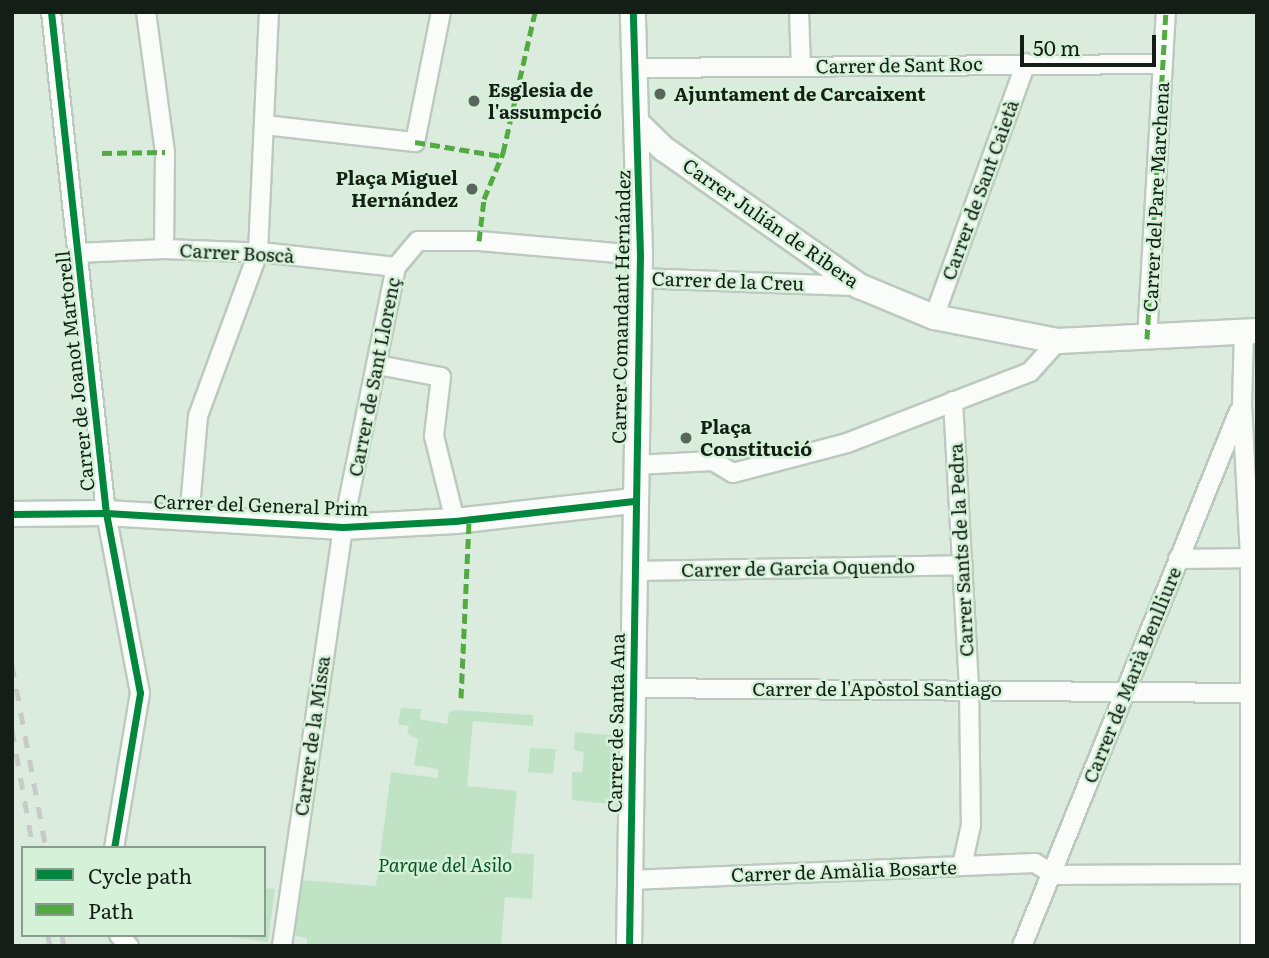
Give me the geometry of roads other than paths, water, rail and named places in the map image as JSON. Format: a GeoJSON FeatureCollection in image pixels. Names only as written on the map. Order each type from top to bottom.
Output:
{"type":"FeatureCollection","features":[{"type":"Feature","properties":{"kind":"street","name":"Carrer de Joanot Martorell"},"geometry":{"type":"LineString","coordinates":[[51,12],[106,513],[140,693],[114,846]]}},
{"type":"Feature","properties":{"kind":"street"},"geometry":{"type":"LineString","coordinates":[[146,12],[165,152],[164,249]]}},
{"type":"Feature","properties":{"kind":"street"},"geometry":{"type":"LineString","coordinates":[[189,519],[198,416],[258,253],[269,12]]}},
{"type":"Feature","properties":{"kind":"street"},"geometry":{"type":"LineString","coordinates":[[265,125],[415,142],[441,12]]}},
{"type":"Feature","properties":{"kind":"street"},"geometry":{"type":"LineString","coordinates":[[799,12],[801,66]]}},
{"type":"Feature","properties":{"kind":"street","name":"Carrer del Pare Marchena"},"geometry":{"type":"LineString","coordinates":[[1147,339],[1166,12]]}},
{"type":"Feature","properties":{"kind":"street","name":"Carrer Comandant Hernández"},"geometry":{"type":"LineString","coordinates":[[633,15],[640,266],[634,501]]}},
{"type":"Feature","properties":{"kind":"street","name":"Carrer de Sant Caietà"},"geometry":{"type":"LineString","coordinates":[[933,317],[1026,63]]}},
{"type":"Feature","properties":{"kind":"street","name":"Carrer de Sant Roc"},"geometry":{"type":"LineString","coordinates":[[635,68],[1163,64]]}},
{"type":"Feature","properties":{"kind":"street","name":"Carrer Julián de Ribera"},"geometry":{"type":"LineString","coordinates":[[637,119],[664,149],[859,286],[933,317],[1058,341],[1147,339],[1250,331]]}},
{"type":"Feature","properties":{"kind":"street","name":"Carrer Comandant Hernández"},"geometry":{"type":"LineString","coordinates":[[639,177],[649,154],[664,149]]}},
{"type":"Feature","properties":{"kind":"street","name":"Carrer de la Creu"},"geometry":{"type":"LineString","coordinates":[[396,267],[418,241],[479,241],[640,266],[859,286]]}},
{"type":"Feature","properties":{"kind":"street","name":"Carrer Boscà"},"geometry":{"type":"LineString","coordinates":[[77,253],[164,249],[258,253],[396,267]]}},
{"type":"Feature","properties":{"kind":"street","name":"Carrer de Sant Llorenç"},"geometry":{"type":"LineString","coordinates":[[343,527],[396,267]]}},
{"type":"Feature","properties":{"kind":"street"},"geometry":{"type":"LineString","coordinates":[[1250,331],[1242,404],[1253,559],[1254,874],[1250,946]]}},
{"type":"Feature","properties":{"kind":"street"},"geometry":{"type":"LineString","coordinates":[[635,465],[713,461],[733,473],[847,443],[1030,372],[1058,341]]}},
{"type":"Feature","properties":{"kind":"street"},"geometry":{"type":"LineString","coordinates":[[378,365],[441,377],[434,436],[455,522]]}},
{"type":"Feature","properties":{"kind":"street","name":"Carrer Sants de la Pedra"},"geometry":{"type":"LineString","coordinates":[[953,401],[963,565],[971,824],[962,866]]}},
{"type":"Feature","properties":{"kind":"street","name":"Carrer de Marià Benlliure"},"geometry":{"type":"LineString","coordinates":[[1022,946],[1054,875],[1122,693],[1242,404]]}},
{"type":"Feature","properties":{"kind":"street","name":"Carrer del General Prim"},"geometry":{"type":"LineString","coordinates":[[12,514],[106,513],[343,527],[455,522],[634,501]]}},
{"type":"Feature","properties":{"kind":"street","name":"Carrer de Santa Ana"},"geometry":{"type":"LineString","coordinates":[[629,946],[634,501]]}},
{"type":"Feature","properties":{"kind":"street","name":"Carrer de la Missa"},"geometry":{"type":"LineString","coordinates":[[282,946],[343,527]]}},
{"type":"Feature","properties":{"kind":"street"},"geometry":{"type":"LineString","coordinates":[[1178,559],[1253,559]]}},
{"type":"Feature","properties":{"kind":"street","name":"Carrer de Garcia Oquendo"},"geometry":{"type":"LineString","coordinates":[[633,571],[963,565]]}},
{"type":"Feature","properties":{"kind":"street","name":"Carrer de l'Apòstol Santiago"},"geometry":{"type":"LineString","coordinates":[[633,688],[968,688],[1122,693],[1253,693]]}},
{"type":"Feature","properties":{"kind":"street","name":"Carrer de Amàlia Bosarte"},"geometry":{"type":"LineString","coordinates":[[629,880],[1035,863],[1054,875]]}},
{"type":"Feature","properties":{"kind":"street"},"geometry":{"type":"LineString","coordinates":[[1054,875],[1254,874]]}},
{"type":"Feature","properties":{"kind":"railway"},"geometry":{"type":"LineString","coordinates":[[12,665],[46,846]]}},
{"type":"Feature","properties":{"kind":"railway"},"geometry":{"type":"LineString","coordinates":[[12,730],[33,846]]}},
{"type":"Feature","properties":{"kind":"railway"},"geometry":{"type":"LineString","coordinates":[[48,937],[50,946]]}},
{"type":"Feature","properties":{"kind":"railway"},"geometry":{"type":"LineString","coordinates":[[62,937],[64,946]]}},
{"type":"Feature","properties":{"kind":"place","name":"Ajuntament de Carcaixent"},"geometry":{"type":"Point","coordinates":[660,94]}},
{"type":"Feature","properties":{"kind":"place","name":"Esglesia de l'assumpció"},"geometry":{"type":"Point","coordinates":[474,101]}},
{"type":"Feature","properties":{"kind":"place","name":"Plaça Miguel Hernández"},"geometry":{"type":"Point","coordinates":[472,189]}},
{"type":"Feature","properties":{"kind":"place","name":"Plaça Constitució"},"geometry":{"type":"Point","coordinates":[686,438]}},
{"type":"Feature","properties":{"kind":"park label","name":"Parque del Asilo"},"geometry":{"type":"Point","coordinates":[445,865]}}]}
